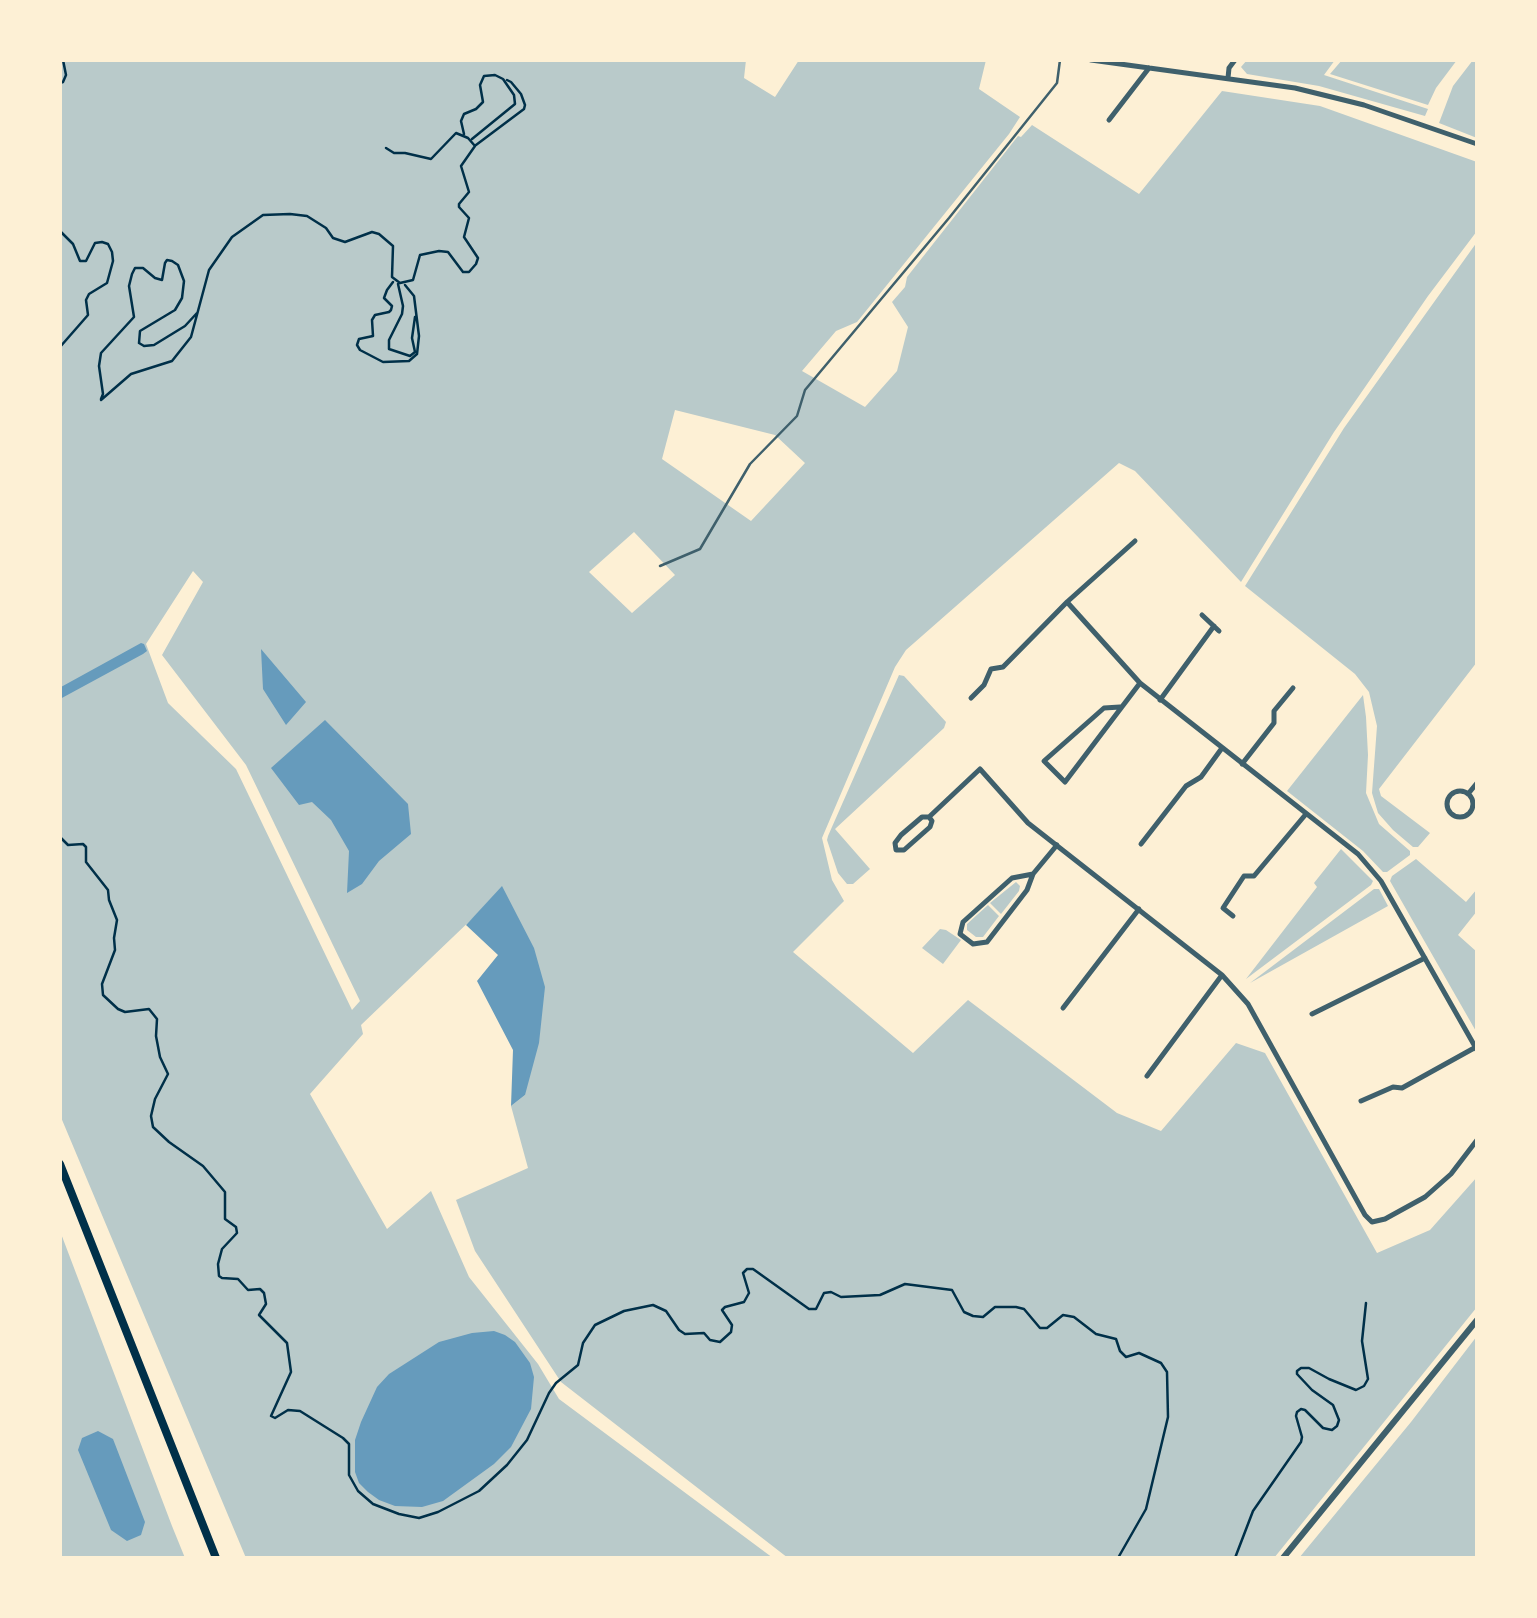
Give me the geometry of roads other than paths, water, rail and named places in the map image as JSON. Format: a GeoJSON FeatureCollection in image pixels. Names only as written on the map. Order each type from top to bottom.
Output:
{"type":"FeatureCollection","features":[{"type":"Feature","properties":{"kind":"highway"},"geometry":{"type":"LineString","coordinates":[[60,1164],[216,1558]]}},
{"type":"Feature","properties":{"kind":"street"},"geometry":{"type":"LineString","coordinates":[[1091,60],[1295,88],[1350,101],[1477,144]]}},
{"type":"Feature","properties":{"kind":"street"},"geometry":{"type":"LineString","coordinates":[[1228,78],[1235,60]]}},
{"type":"Feature","properties":{"kind":"street"},"geometry":{"type":"LineString","coordinates":[[1109,120],[1149,68]]}},
{"type":"Feature","properties":{"kind":"street"},"geometry":{"type":"LineString","coordinates":[[971,698],[984,686],[991,669],[1003,667],[1135,541]]}},
{"type":"Feature","properties":{"kind":"street"},"geometry":{"type":"LineString","coordinates":[[1067,602],[1140,683],[1358,854],[1381,881],[1476,1049],[1402,1088],[1393,1087],[1362,1101]]}},
{"type":"Feature","properties":{"kind":"street"},"geometry":{"type":"LineString","coordinates":[[1160,700],[1217,628],[1202,615]]}},
{"type":"Feature","properties":{"kind":"street"},"geometry":{"type":"LineString","coordinates":[[1120,707],[1104,708],[1044,761],[1065,782],[1140,683]]}},
{"type":"Feature","properties":{"kind":"street"},"geometry":{"type":"LineString","coordinates":[[1242,764],[1274,723],[1274,710],[1293,688]]}},
{"type":"Feature","properties":{"kind":"street"},"geometry":{"type":"LineString","coordinates":[[1141,844],[1186,786],[1200,777],[1222,748]]}},
{"type":"Feature","properties":{"kind":"street"},"geometry":{"type":"LineString","coordinates":[[929,817],[930,827],[904,850],[896,850],[894,843],[902,835],[922,817],[929,817],[980,769],[1028,823],[1222,975],[1248,1004],[1372,1222],[1425,1196],[1451,1174],[1477,1140]]}},
{"type":"Feature","properties":{"kind":"street"},"geometry":{"type":"LineString","coordinates":[[1468,794],[1477,783]]}},
{"type":"Feature","properties":{"kind":"street"},"geometry":{"type":"LineString","coordinates":[[1460,791],[1468,794],[1473,800],[1472,809],[1460,817],[1452,814],[1449,798],[1460,791]]}},
{"type":"Feature","properties":{"kind":"street"},"geometry":{"type":"LineString","coordinates":[[1233,916],[1223,908],[1244,876],[1254,876],[1306,814]]}},
{"type":"Feature","properties":{"kind":"street"},"geometry":{"type":"LineString","coordinates":[[1032,874],[1012,878],[963,922],[960,934],[973,944],[986,942],[1027,890],[1032,874],[1057,845]]}},
{"type":"Feature","properties":{"kind":"street"},"geometry":{"type":"LineString","coordinates":[[1062,1008],[1139,909]]}},
{"type":"Feature","properties":{"kind":"street"},"geometry":{"type":"LineString","coordinates":[[1312,1014],[1425,958]]}},
{"type":"Feature","properties":{"kind":"street"},"geometry":{"type":"LineString","coordinates":[[1147,1076],[1222,975]]}},
{"type":"Feature","properties":{"kind":"street"},"geometry":{"type":"LineString","coordinates":[[1283,1558],[1477,1320]]}},
{"type":"Feature","properties":{"kind":"lane"},"geometry":{"type":"LineString","coordinates":[[660,566],[700,549],[750,464],[797,416],[805,390],[1057,82],[1060,60]]}},
{"type":"Feature","properties":{"kind":"water"},"geometry":{"type":"Polygon","coordinates":[[[141,643],[147,651],[143,654],[60,699],[61,687],[141,643]]]}},
{"type":"Feature","properties":{"kind":"water"},"geometry":{"type":"Polygon","coordinates":[[[261,649],[306,702],[286,725],[263,689],[261,649]]]}},
{"type":"Feature","properties":{"kind":"water"},"geometry":{"type":"Polygon","coordinates":[[[325,720],[408,804],[411,834],[379,861],[362,884],[347,893],[349,851],[331,820],[312,802],[299,805],[271,768],[325,720]]]}},
{"type":"Feature","properties":{"kind":"water"},"geometry":{"type":"Polygon","coordinates":[[[502,886],[534,948],[545,987],[539,1043],[525,1095],[511,1106],[513,1050],[477,981],[498,955],[466,925],[502,886]]]}},
{"type":"Feature","properties":{"kind":"water"},"geometry":{"type":"Polygon","coordinates":[[[494,1331],[515,1342],[530,1363],[534,1377],[531,1409],[511,1447],[443,1501],[422,1507],[395,1506],[368,1492],[355,1472],[355,1440],[377,1387],[389,1374],[439,1342],[494,1331]]]}},
{"type":"Feature","properties":{"kind":"water"},"geometry":{"type":"Polygon","coordinates":[[[98,1431],[113,1439],[145,1522],[141,1535],[127,1541],[111,1530],[78,1450],[82,1438],[98,1431]]]}}]}
